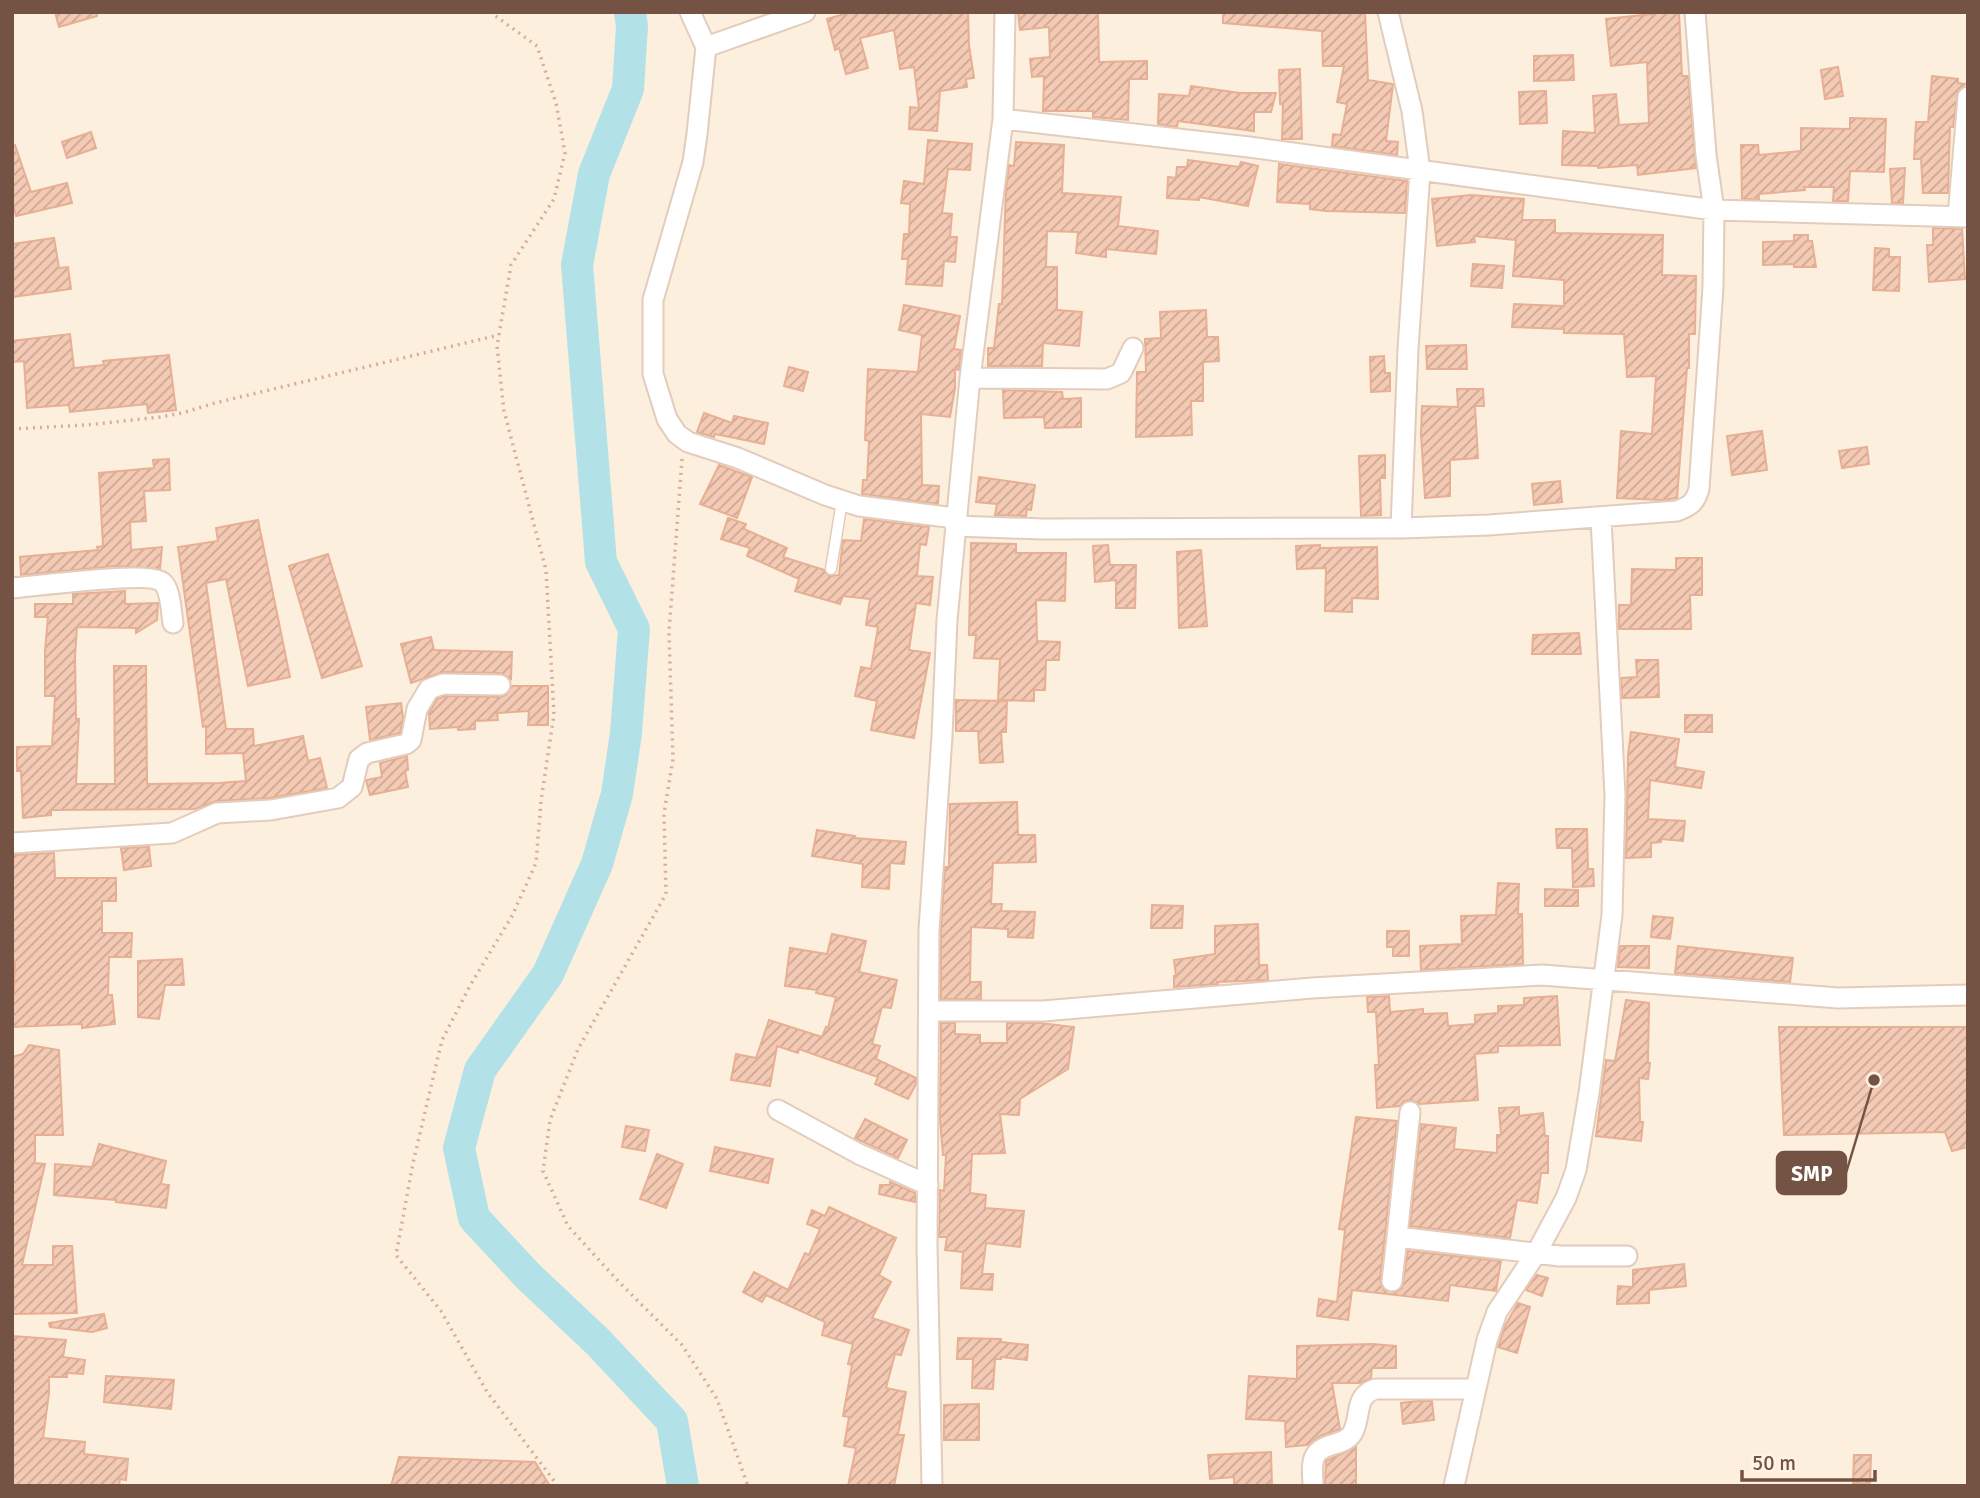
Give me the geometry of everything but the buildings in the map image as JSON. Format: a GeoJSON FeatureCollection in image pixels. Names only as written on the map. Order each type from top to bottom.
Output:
{"type":"FeatureCollection","features":[{"type":"Feature","properties":{"kind":"street"},"geometry":{"type":"LineString","coordinates":[[706,47],[805,12]]}},
{"type":"Feature","properties":{"kind":"street"},"geometry":{"type":"LineString","coordinates":[[932,1486],[927,1246],[929,930],[955,522],[1003,118],[1005,12]]}},
{"type":"Feature","properties":{"kind":"street"},"geometry":{"type":"LineString","coordinates":[[1388,12],[1412,111],[1420,171],[1408,349],[1401,528]]}},
{"type":"Feature","properties":{"kind":"street"},"geometry":{"type":"LineString","coordinates":[[691,16],[706,47],[693,162],[653,300],[653,374],[667,419],[684,439],[859,506],[955,522],[1043,528],[1401,528],[1489,526],[1677,511],[1695,502],[1699,489],[1707,405],[1714,210],[1706,155],[1695,12]]}},
{"type":"Feature","properties":{"kind":"street"},"geometry":{"type":"LineString","coordinates":[[1003,118],[1249,147],[1714,210],[1963,217],[1968,97]]}},
{"type":"Feature","properties":{"kind":"street"},"geometry":{"type":"LineString","coordinates":[[970,378],[1107,379],[1121,373],[1133,348]]}},
{"type":"Feature","properties":{"kind":"street"},"geometry":{"type":"LineString","coordinates":[[1454,1486],[1487,1340],[1497,1312],[1537,1252],[1566,1198],[1576,1170],[1591,1081],[1612,915],[1615,795],[1601,517]]}},
{"type":"Feature","properties":{"kind":"street"},"geometry":{"type":"LineString","coordinates":[[12,588],[155,578],[167,587],[173,623]]}},
{"type":"Feature","properties":{"kind":"street"},"geometry":{"type":"LineString","coordinates":[[12,843],[172,833],[217,813],[271,810],[338,798],[352,787],[359,759],[367,753],[406,744],[411,740],[417,709],[429,689],[443,684],[500,685]]}},
{"type":"Feature","properties":{"kind":"street"},"geometry":{"type":"LineString","coordinates":[[929,1011],[1043,1011],[1441,979],[1542,975],[1838,998],[1968,995]]}},
{"type":"Feature","properties":{"kind":"street"},"geometry":{"type":"LineString","coordinates":[[778,1110],[859,1154],[928,1185]]}},
{"type":"Feature","properties":{"kind":"street"},"geometry":{"type":"LineString","coordinates":[[1392,1281],[1410,1112]]}},
{"type":"Feature","properties":{"kind":"street"},"geometry":{"type":"LineString","coordinates":[[1397,1237],[1587,1258],[1627,1256]]}},
{"type":"Feature","properties":{"kind":"street"},"geometry":{"type":"LineString","coordinates":[[1313,1486],[1313,1460],[1317,1452],[1346,1440],[1353,1432],[1360,1401],[1368,1392],[1475,1389]]}},
{"type":"Feature","properties":{"kind":"lane"},"geometry":{"type":"LineString","coordinates":[[831,569],[842,500]]}},
{"type":"Feature","properties":{"kind":"path"},"geometry":{"type":"LineString","coordinates":[[490,12],[537,46],[556,103],[565,153],[554,199],[511,265],[497,346],[505,411],[546,570],[554,714],[541,801],[536,863],[512,916],[471,984],[442,1040],[413,1163],[396,1255],[441,1311],[487,1392],[558,1486]]}},
{"type":"Feature","properties":{"kind":"path"},"geometry":{"type":"LineString","coordinates":[[12,429],[86,425],[182,413],[499,335]]}},
{"type":"Feature","properties":{"kind":"path"},"geometry":{"type":"LineString","coordinates":[[684,439],[669,632],[673,759],[664,813],[666,894],[578,1049],[550,1120],[543,1171],[568,1226],[682,1345],[718,1399],[748,1486]]}},
{"type":"Feature","properties":{"kind":"waterway"},"geometry":{"type":"LineString","coordinates":[[630,12],[632,26],[628,89],[594,174],[577,265],[601,562],[634,629],[626,733],[617,794],[597,864],[548,974],[480,1070],[459,1148],[474,1218],[527,1275],[599,1343],[672,1421],[683,1486]]}},
{"type":"Feature","properties":{"kind":"place","name":"SMP"},"geometry":{"type":"Point","coordinates":[1874,1080]}}]}
